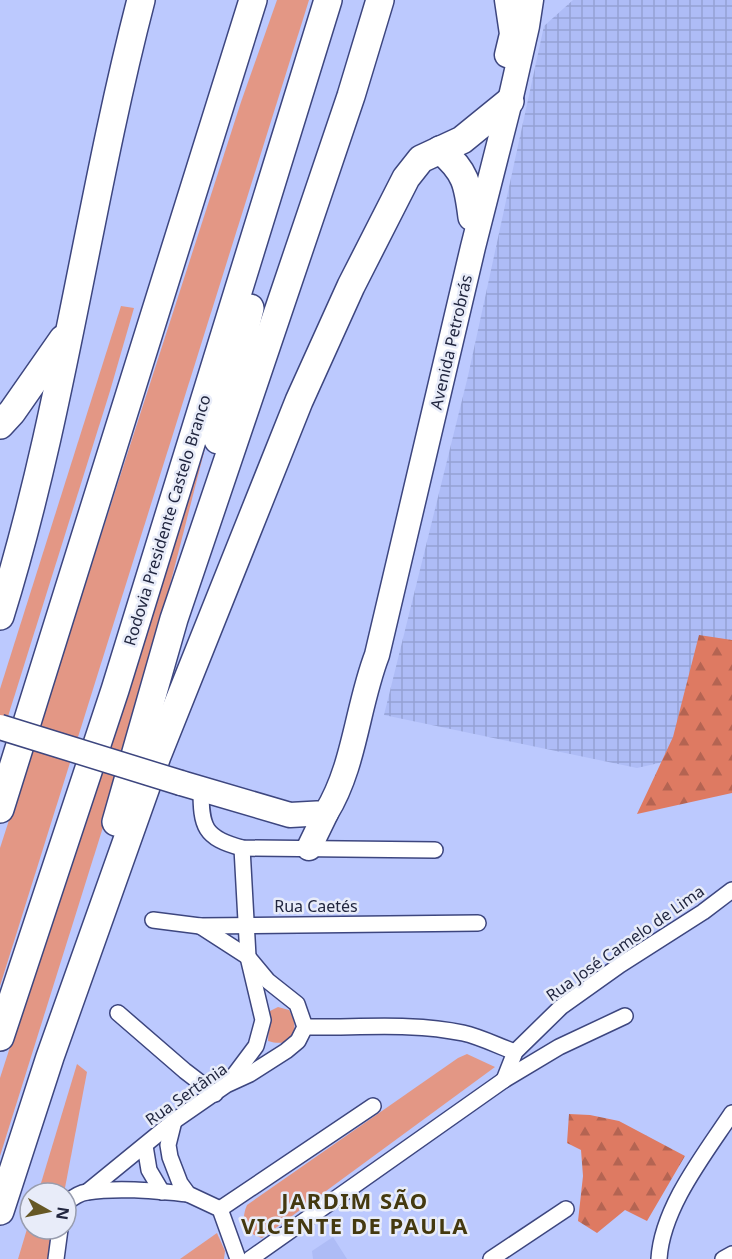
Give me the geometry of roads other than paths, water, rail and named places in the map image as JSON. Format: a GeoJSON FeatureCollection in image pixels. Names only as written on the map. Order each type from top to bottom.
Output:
{"type":"FeatureCollection","features":[{"type":"Feature","properties":{"kind":"highway"},"geometry":{"type":"LineString","coordinates":[[0,616],[36,482],[70,328],[98,182],[141,0]]}},
{"type":"Feature","properties":{"kind":"highway"},"geometry":{"type":"LineString","coordinates":[[0,809],[252,0]]}},
{"type":"Feature","properties":{"kind":"highway","name":"Rodovia Presidente Castelo Branco"},"geometry":{"type":"LineString","coordinates":[[0,1037],[115,690],[328,0]]}},
{"type":"Feature","properties":{"kind":"highway"},"geometry":{"type":"LineString","coordinates":[[174,619],[351,96],[380,0]]}},
{"type":"Feature","properties":{"kind":"highway"},"geometry":{"type":"LineString","coordinates":[[50,1057],[174,619],[318,32]]}},
{"type":"Feature","properties":{"kind":"highway"},"geometry":{"type":"LineString","coordinates":[[0,1211],[50,1057],[157,756],[299,401],[351,286],[406,178],[421,159],[462,140],[502,108]]}},
{"type":"Feature","properties":{"kind":"highway"},"geometry":{"type":"LineString","coordinates":[[440,150],[462,171],[468,187],[472,217]]}},
{"type":"Feature","properties":{"kind":"highway"},"geometry":{"type":"LineString","coordinates":[[0,425],[12,412],[70,328]]}},
{"type":"Feature","properties":{"kind":"main road","name":"Avenida Petrobrás"},"geometry":{"type":"LineString","coordinates":[[309,848],[346,771],[366,682],[376,655],[473,247],[502,108],[512,34],[507,0]]}},
{"type":"Feature","properties":{"kind":"main road","name":"Avenida Petrobrás"},"geometry":{"type":"LineString","coordinates":[[366,682],[366,652],[472,217],[527,26],[531,0]]}},
{"type":"Feature","properties":{"kind":"main road"},"geometry":{"type":"LineString","coordinates":[[0,727],[290,815],[326,813]]}},
{"type":"Feature","properties":{"kind":"main road"},"geometry":{"type":"LineString","coordinates":[[290,815],[309,848]]}},
{"type":"Feature","properties":{"kind":"street"},"geometry":{"type":"LineString","coordinates":[[191,786],[207,830],[221,842],[242,848],[435,850]]}},
{"type":"Feature","properties":{"kind":"street"},"geometry":{"type":"LineString","coordinates":[[118,1013],[185,1071],[221,1090],[256,1046],[263,1020],[248,957],[242,848]]}},
{"type":"Feature","properties":{"kind":"street","name":"Rua José Camelo de Lima"},"geometry":{"type":"LineString","coordinates":[[515,1052],[561,1007],[620,964],[703,912],[732,890]]}},
{"type":"Feature","properties":{"kind":"street","name":"Rua Caetés"},"geometry":{"type":"LineString","coordinates":[[153,920],[200,926],[478,923]]}},
{"type":"Feature","properties":{"kind":"street"},"geometry":{"type":"LineString","coordinates":[[200,926],[248,957],[268,981],[297,1004],[305,1027],[407,1028],[463,1034],[515,1052],[504,1080]]}},
{"type":"Feature","properties":{"kind":"street"},"geometry":{"type":"LineString","coordinates":[[250,1259],[504,1080],[559,1047],[625,1016]]}},
{"type":"Feature","properties":{"kind":"street","name":"Rua Sertânia"},"geometry":{"type":"LineString","coordinates":[[78,1194],[87,1192],[174,1121],[286,1051],[298,1041],[305,1027]]}},
{"type":"Feature","properties":{"kind":"street"},"geometry":{"type":"LineString","coordinates":[[220,1209],[373,1106]]}},
{"type":"Feature","properties":{"kind":"street"},"geometry":{"type":"LineString","coordinates":[[659,1259],[665,1227],[675,1203],[732,1113]]}},
{"type":"Feature","properties":{"kind":"street"},"geometry":{"type":"LineString","coordinates":[[174,1121],[169,1136],[170,1157],[174,1170],[188,1194]]}},
{"type":"Feature","properties":{"kind":"street"},"geometry":{"type":"LineString","coordinates":[[145,1146],[149,1170],[162,1192]]}},
{"type":"Feature","properties":{"kind":"street"},"geometry":{"type":"LineString","coordinates":[[87,1192],[188,1194],[220,1209],[238,1259]]}},
{"type":"Feature","properties":{"kind":"street"},"geometry":{"type":"LineString","coordinates":[[491,1259],[512,1252],[566,1209]]}},
{"type":"Feature","properties":{"kind":"street"},"geometry":{"type":"LineString","coordinates":[[56,1259],[58,1241]]}},
{"type":"Feature","properties":{"kind":"street"},"geometry":{"type":"LineString","coordinates":[[723,1259],[732,1254]]}},
{"type":"Feature","properties":{"kind":"district","name":"JARDIM SÃO VICENTE DE PAULA"},"geometry":{"type":"Point","coordinates":[355,1214]}}]}
